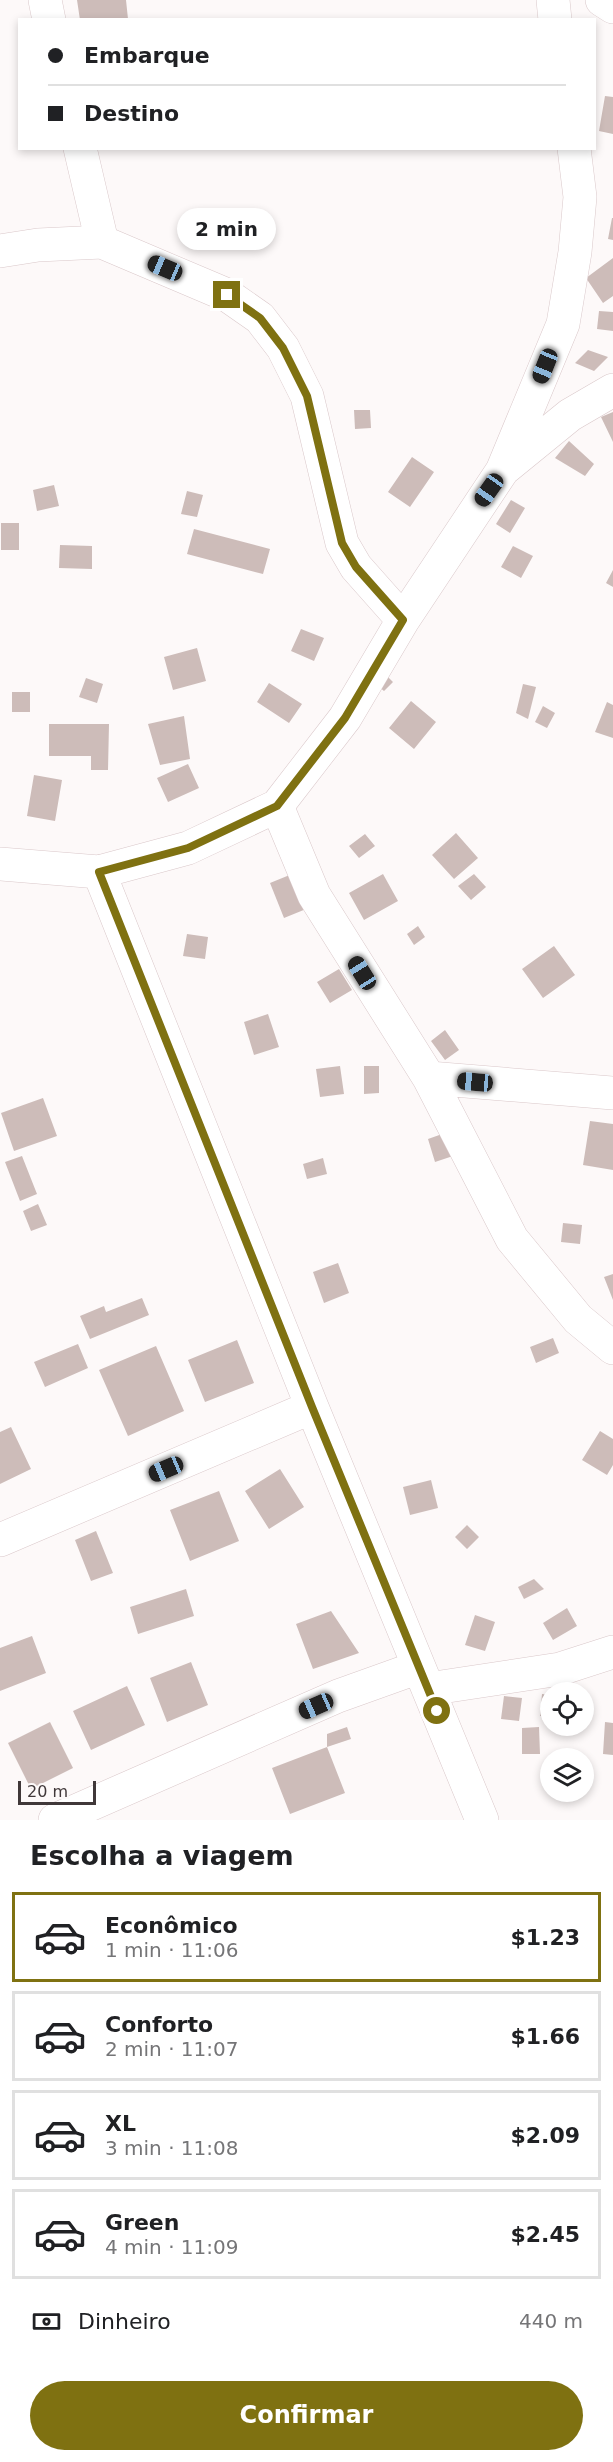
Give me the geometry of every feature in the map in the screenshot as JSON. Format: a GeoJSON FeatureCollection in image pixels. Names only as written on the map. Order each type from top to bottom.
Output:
{"type":"FeatureCollection","features":[{"type":"Feature","properties":{"kind":"street"},"geometry":{"type":"LineString","coordinates":[[45,0],[49,18]]}},
{"type":"Feature","properties":{"kind":"street"},"geometry":{"type":"LineString","coordinates":[[602,0],[613,7]]}},
{"type":"Feature","properties":{"kind":"street"},"geometry":{"type":"LineString","coordinates":[[80,150],[102,242]]}},
{"type":"Feature","properties":{"kind":"street"},"geometry":{"type":"LineString","coordinates":[[0,864],[99,872],[188,848],[277,806],[345,718],[403,620],[502,471],[563,324],[575,252],[580,197],[574,150]]}},
{"type":"Feature","properties":{"kind":"street"},"geometry":{"type":"LineString","coordinates":[[0,251],[38,244],[102,242],[227,295],[260,318],[283,348],[307,396],[342,543],[356,567],[403,620]]}},
{"type":"Feature","properties":{"kind":"street"},"geometry":{"type":"LineString","coordinates":[[502,471],[570,415],[613,390]]}},
{"type":"Feature","properties":{"kind":"street"},"geometry":{"type":"LineString","coordinates":[[277,806],[314,895],[429,1078],[512,1239],[579,1319],[613,1348]]}},
{"type":"Feature","properties":{"kind":"street"},"geometry":{"type":"LineString","coordinates":[[99,872],[312,1407],[482,1820]]}},
{"type":"Feature","properties":{"kind":"street"},"geometry":{"type":"LineString","coordinates":[[429,1078],[613,1093]]}},
{"type":"Feature","properties":{"kind":"street"},"geometry":{"type":"LineString","coordinates":[[0,1540],[312,1407]]}},
{"type":"Feature","properties":{"kind":"street"},"geometry":{"type":"LineString","coordinates":[[55,1820],[338,1696],[423,1678],[560,1669],[613,1652]]}},
{"type":"Feature","properties":{"kind":"building"},"geometry":{"type":"Polygon","coordinates":[[[77,0],[126,0],[128,18],[80,18],[77,0]]]}},
{"type":"Feature","properties":{"kind":"building"},"geometry":{"type":"Polygon","coordinates":[[[605,96],[613,97],[613,134],[599,131],[605,96]]]}},
{"type":"Feature","properties":{"kind":"building"},"geometry":{"type":"Polygon","coordinates":[[[613,218],[613,240],[608,239],[613,218]]]}},
{"type":"Feature","properties":{"kind":"building"},"geometry":{"type":"Polygon","coordinates":[[[613,258],[613,296],[603,303],[586,278],[613,258]]]}},
{"type":"Feature","properties":{"kind":"building"},"geometry":{"type":"Polygon","coordinates":[[[599,311],[613,312],[613,331],[597,329],[599,311]]]}},
{"type":"Feature","properties":{"kind":"building"},"geometry":{"type":"Polygon","coordinates":[[[588,350],[608,357],[594,371],[575,363],[588,350]]]}},
{"type":"Feature","properties":{"kind":"building"},"geometry":{"type":"Polygon","coordinates":[[[354,410],[370,410],[371,428],[355,429],[354,410]]]}},
{"type":"Feature","properties":{"kind":"building"},"geometry":{"type":"Polygon","coordinates":[[[613,412],[613,442],[601,417],[613,412]]]}},
{"type":"Feature","properties":{"kind":"building"},"geometry":{"type":"Polygon","coordinates":[[[569,441],[594,464],[585,476],[555,458],[569,441]]]}},
{"type":"Feature","properties":{"kind":"building"},"geometry":{"type":"Polygon","coordinates":[[[412,457],[434,472],[410,507],[388,492],[412,457]]]}},
{"type":"Feature","properties":{"kind":"building"},"geometry":{"type":"Polygon","coordinates":[[[54,485],[59,506],[37,511],[33,490],[54,485]]]}},
{"type":"Feature","properties":{"kind":"building"},"geometry":{"type":"Polygon","coordinates":[[[187,491],[203,495],[197,517],[181,514],[187,491]]]}},
{"type":"Feature","properties":{"kind":"building"},"geometry":{"type":"Polygon","coordinates":[[[511,500],[525,508],[510,533],[496,524],[511,500]]]}},
{"type":"Feature","properties":{"kind":"building"},"geometry":{"type":"Polygon","coordinates":[[[1,523],[19,523],[19,550],[1,550],[1,523]]]}},
{"type":"Feature","properties":{"kind":"building"},"geometry":{"type":"Polygon","coordinates":[[[194,529],[270,549],[263,574],[187,554],[194,529]]]}},
{"type":"Feature","properties":{"kind":"building"},"geometry":{"type":"Polygon","coordinates":[[[60,545],[92,546],[92,569],[59,568],[60,545]]]}},
{"type":"Feature","properties":{"kind":"building"},"geometry":{"type":"Polygon","coordinates":[[[513,546],[533,556],[521,578],[501,567],[513,546]]]}},
{"type":"Feature","properties":{"kind":"building"},"geometry":{"type":"Polygon","coordinates":[[[613,570],[613,587],[606,583],[613,570]]]}},
{"type":"Feature","properties":{"kind":"building"},"geometry":{"type":"Polygon","coordinates":[[[301,629],[324,638],[314,661],[291,651],[301,629]]]}},
{"type":"Feature","properties":{"kind":"building"},"geometry":{"type":"Polygon","coordinates":[[[197,648],[206,681],[173,690],[164,657],[197,648]]]}},
{"type":"Feature","properties":{"kind":"building"},"geometry":{"type":"Polygon","coordinates":[[[387,676],[393,682],[384,691],[378,686],[387,676]]]}},
{"type":"Feature","properties":{"kind":"building"},"geometry":{"type":"Polygon","coordinates":[[[86,678],[103,684],[97,703],[79,697],[86,678]]]}},
{"type":"Feature","properties":{"kind":"building"},"geometry":{"type":"Polygon","coordinates":[[[269,683],[302,704],[289,723],[257,702],[269,683]]]}},
{"type":"Feature","properties":{"kind":"building"},"geometry":{"type":"Polygon","coordinates":[[[523,684],[536,687],[528,719],[516,713],[523,684]]]}},
{"type":"Feature","properties":{"kind":"building"},"geometry":{"type":"Polygon","coordinates":[[[12,692],[30,692],[30,712],[12,712],[12,692]]]}},
{"type":"Feature","properties":{"kind":"building"},"geometry":{"type":"Polygon","coordinates":[[[411,701],[436,722],[414,749],[389,728],[411,701]]]}},
{"type":"Feature","properties":{"kind":"building"},"geometry":{"type":"Polygon","coordinates":[[[607,702],[613,705],[613,738],[595,732],[607,702]]]}},
{"type":"Feature","properties":{"kind":"building"},"geometry":{"type":"Polygon","coordinates":[[[543,706],[555,713],[547,728],[535,722],[543,706]]]}},
{"type":"Feature","properties":{"kind":"building"},"geometry":{"type":"Polygon","coordinates":[[[184,716],[190,759],[160,765],[148,724],[184,716]]]}},
{"type":"Feature","properties":{"kind":"building"},"geometry":{"type":"Polygon","coordinates":[[[49,724],[109,724],[108,770],[91,770],[91,756],[49,756],[49,724]]]}},
{"type":"Feature","properties":{"kind":"building"},"geometry":{"type":"Polygon","coordinates":[[[188,764],[199,788],[168,802],[157,778],[188,764]]]}},
{"type":"Feature","properties":{"kind":"building"},"geometry":{"type":"Polygon","coordinates":[[[34,775],[62,780],[55,821],[27,816],[34,775]]]}},
{"type":"Feature","properties":{"kind":"building"},"geometry":{"type":"Polygon","coordinates":[[[456,833],[478,858],[454,879],[432,855],[456,833]]]}},
{"type":"Feature","properties":{"kind":"building"},"geometry":{"type":"Polygon","coordinates":[[[365,834],[375,846],[359,858],[349,846],[365,834]]]}},
{"type":"Feature","properties":{"kind":"building"},"geometry":{"type":"Polygon","coordinates":[[[297,872],[311,907],[284,918],[270,883],[297,872]]]}},
{"type":"Feature","properties":{"kind":"building"},"geometry":{"type":"Polygon","coordinates":[[[383,874],[398,901],[364,920],[349,893],[383,874]]]}},
{"type":"Feature","properties":{"kind":"building"},"geometry":{"type":"Polygon","coordinates":[[[474,874],[486,887],[471,900],[458,886],[474,874]]]}},
{"type":"Feature","properties":{"kind":"building"},"geometry":{"type":"Polygon","coordinates":[[[418,926],[425,937],[414,945],[407,934],[418,926]]]}},
{"type":"Feature","properties":{"kind":"building"},"geometry":{"type":"Polygon","coordinates":[[[187,934],[208,937],[205,959],[183,956],[187,934]]]}},
{"type":"Feature","properties":{"kind":"building"},"geometry":{"type":"Polygon","coordinates":[[[554,946],[575,975],[543,998],[522,969],[554,946]]]}},
{"type":"Feature","properties":{"kind":"building"},"geometry":{"type":"Polygon","coordinates":[[[339,969],[352,990],[330,1003],[317,982],[339,969]]]}},
{"type":"Feature","properties":{"kind":"building"},"geometry":{"type":"Polygon","coordinates":[[[268,1014],[279,1047],[254,1055],[244,1022],[268,1014]]]}},
{"type":"Feature","properties":{"kind":"building"},"geometry":{"type":"Polygon","coordinates":[[[445,1030],[459,1050],[445,1060],[431,1041],[445,1030]]]}},
{"type":"Feature","properties":{"kind":"building"},"geometry":{"type":"Polygon","coordinates":[[[340,1066],[344,1094],[320,1097],[316,1069],[340,1066]]]}},
{"type":"Feature","properties":{"kind":"building"},"geometry":{"type":"Polygon","coordinates":[[[364,1066],[379,1066],[379,1093],[364,1094],[364,1066]]]}},
{"type":"Feature","properties":{"kind":"building"},"geometry":{"type":"Polygon","coordinates":[[[43,1098],[57,1136],[14,1151],[1,1113],[43,1098]]]}},
{"type":"Feature","properties":{"kind":"building"},"geometry":{"type":"Polygon","coordinates":[[[590,1121],[613,1124],[613,1170],[583,1165],[590,1121]]]}},
{"type":"Feature","properties":{"kind":"building"},"geometry":{"type":"Polygon","coordinates":[[[445,1133],[453,1156],[435,1162],[428,1139],[445,1133]]]}},
{"type":"Feature","properties":{"kind":"building"},"geometry":{"type":"Polygon","coordinates":[[[22,1156],[37,1194],[20,1201],[5,1162],[22,1156]]]}},
{"type":"Feature","properties":{"kind":"building"},"geometry":{"type":"Polygon","coordinates":[[[323,1158],[327,1174],[307,1179],[303,1164],[323,1158]]]}},
{"type":"Feature","properties":{"kind":"building"},"geometry":{"type":"Polygon","coordinates":[[[38,1204],[47,1225],[31,1231],[23,1211],[38,1204]]]}},
{"type":"Feature","properties":{"kind":"building"},"geometry":{"type":"Polygon","coordinates":[[[563,1223],[582,1225],[580,1244],[561,1242],[563,1223]]]}},
{"type":"Feature","properties":{"kind":"building"},"geometry":{"type":"Polygon","coordinates":[[[338,1263],[349,1293],[324,1303],[313,1272],[338,1263]]]}},
{"type":"Feature","properties":{"kind":"building"},"geometry":{"type":"Polygon","coordinates":[[[613,1274],[613,1300],[604,1277],[613,1274]]]}},
{"type":"Feature","properties":{"kind":"building"},"geometry":{"type":"Polygon","coordinates":[[[142,1298],[149,1315],[90,1339],[80,1316],[104,1306],[106,1312],[142,1298]]]}},
{"type":"Feature","properties":{"kind":"building"},"geometry":{"type":"Polygon","coordinates":[[[553,1338],[559,1353],[536,1363],[530,1347],[553,1338]]]}},
{"type":"Feature","properties":{"kind":"building"},"geometry":{"type":"Polygon","coordinates":[[[237,1340],[254,1383],[205,1402],[188,1360],[237,1340]]]}},
{"type":"Feature","properties":{"kind":"building"},"geometry":{"type":"Polygon","coordinates":[[[78,1344],[88,1368],[45,1387],[34,1362],[78,1344]]]}},
{"type":"Feature","properties":{"kind":"building"},"geometry":{"type":"Polygon","coordinates":[[[156,1346],[184,1411],[128,1436],[99,1370],[156,1346]]]}},
{"type":"Feature","properties":{"kind":"building"},"geometry":{"type":"Polygon","coordinates":[[[11,1427],[31,1469],[0,1484],[0,1432],[11,1427]]]}},
{"type":"Feature","properties":{"kind":"building"},"geometry":{"type":"Polygon","coordinates":[[[600,1431],[613,1439],[613,1465],[607,1475],[582,1460],[600,1431]]]}},
{"type":"Feature","properties":{"kind":"building"},"geometry":{"type":"Polygon","coordinates":[[[280,1469],[304,1507],[269,1529],[245,1491],[280,1469]]]}},
{"type":"Feature","properties":{"kind":"building"},"geometry":{"type":"Polygon","coordinates":[[[431,1480],[438,1508],[410,1515],[403,1487],[431,1480]]]}},
{"type":"Feature","properties":{"kind":"building"},"geometry":{"type":"Polygon","coordinates":[[[219,1491],[239,1541],[190,1561],[170,1510],[219,1491]]]}},
{"type":"Feature","properties":{"kind":"building"},"geometry":{"type":"Polygon","coordinates":[[[467,1525],[479,1537],[467,1549],[455,1537],[467,1525]]]}},
{"type":"Feature","properties":{"kind":"building"},"geometry":{"type":"Polygon","coordinates":[[[96,1531],[113,1573],[91,1581],[75,1540],[96,1531]]]}},
{"type":"Feature","properties":{"kind":"building"},"geometry":{"type":"Polygon","coordinates":[[[534,1579],[544,1589],[524,1599],[518,1587],[534,1579]]]}},
{"type":"Feature","properties":{"kind":"building"},"geometry":{"type":"Polygon","coordinates":[[[186,1589],[194,1616],[138,1634],[130,1607],[186,1589]]]}},
{"type":"Feature","properties":{"kind":"building"},"geometry":{"type":"Polygon","coordinates":[[[567,1608],[577,1626],[553,1640],[543,1623],[567,1608]]]}},
{"type":"Feature","properties":{"kind":"building"},"geometry":{"type":"Polygon","coordinates":[[[331,1611],[359,1653],[313,1669],[296,1624],[331,1611]]]}},
{"type":"Feature","properties":{"kind":"building"},"geometry":{"type":"Polygon","coordinates":[[[475,1615],[495,1622],[485,1651],[465,1645],[475,1615]]]}},
{"type":"Feature","properties":{"kind":"building"},"geometry":{"type":"Polygon","coordinates":[[[32,1636],[46,1673],[0,1691],[0,1648],[32,1636]]]}},
{"type":"Feature","properties":{"kind":"building"},"geometry":{"type":"Polygon","coordinates":[[[191,1662],[208,1705],[167,1722],[150,1678],[191,1662]]]}},
{"type":"Feature","properties":{"kind":"building"},"geometry":{"type":"Polygon","coordinates":[[[127,1686],[145,1725],[91,1750],[73,1711],[127,1686]]]}},
{"type":"Feature","properties":{"kind":"building"},"geometry":{"type":"Polygon","coordinates":[[[504,1696],[522,1698],[519,1721],[501,1719],[504,1696]]]}},
{"type":"Feature","properties":{"kind":"building"},"geometry":{"type":"Polygon","coordinates":[[[50,1722],[73,1768],[31,1789],[8,1743],[50,1722]]]}},
{"type":"Feature","properties":{"kind":"building"},"geometry":{"type":"Polygon","coordinates":[[[605,1722],[613,1723],[613,1755],[603,1754],[605,1722]]]}},
{"type":"Feature","properties":{"kind":"building"},"geometry":{"type":"Polygon","coordinates":[[[347,1727],[351,1739],[327,1747],[327,1734],[347,1727]]]}},
{"type":"Feature","properties":{"kind":"building"},"geometry":{"type":"Polygon","coordinates":[[[539,1727],[540,1754],[522,1754],[522,1728],[539,1727]]]}},
{"type":"Feature","properties":{"kind":"building"},"geometry":{"type":"Polygon","coordinates":[[[327,1747],[345,1793],[290,1814],[272,1768],[327,1747]]]}},
{"type":"Feature","properties":{"kind":"route"},"geometry":{"type":"LineString","coordinates":[[227,295],[260,318],[283,348],[307,396],[342,543],[356,567],[403,620],[345,718],[277,806],[188,848],[99,872],[312,1407],[437,1711]]}}]}
